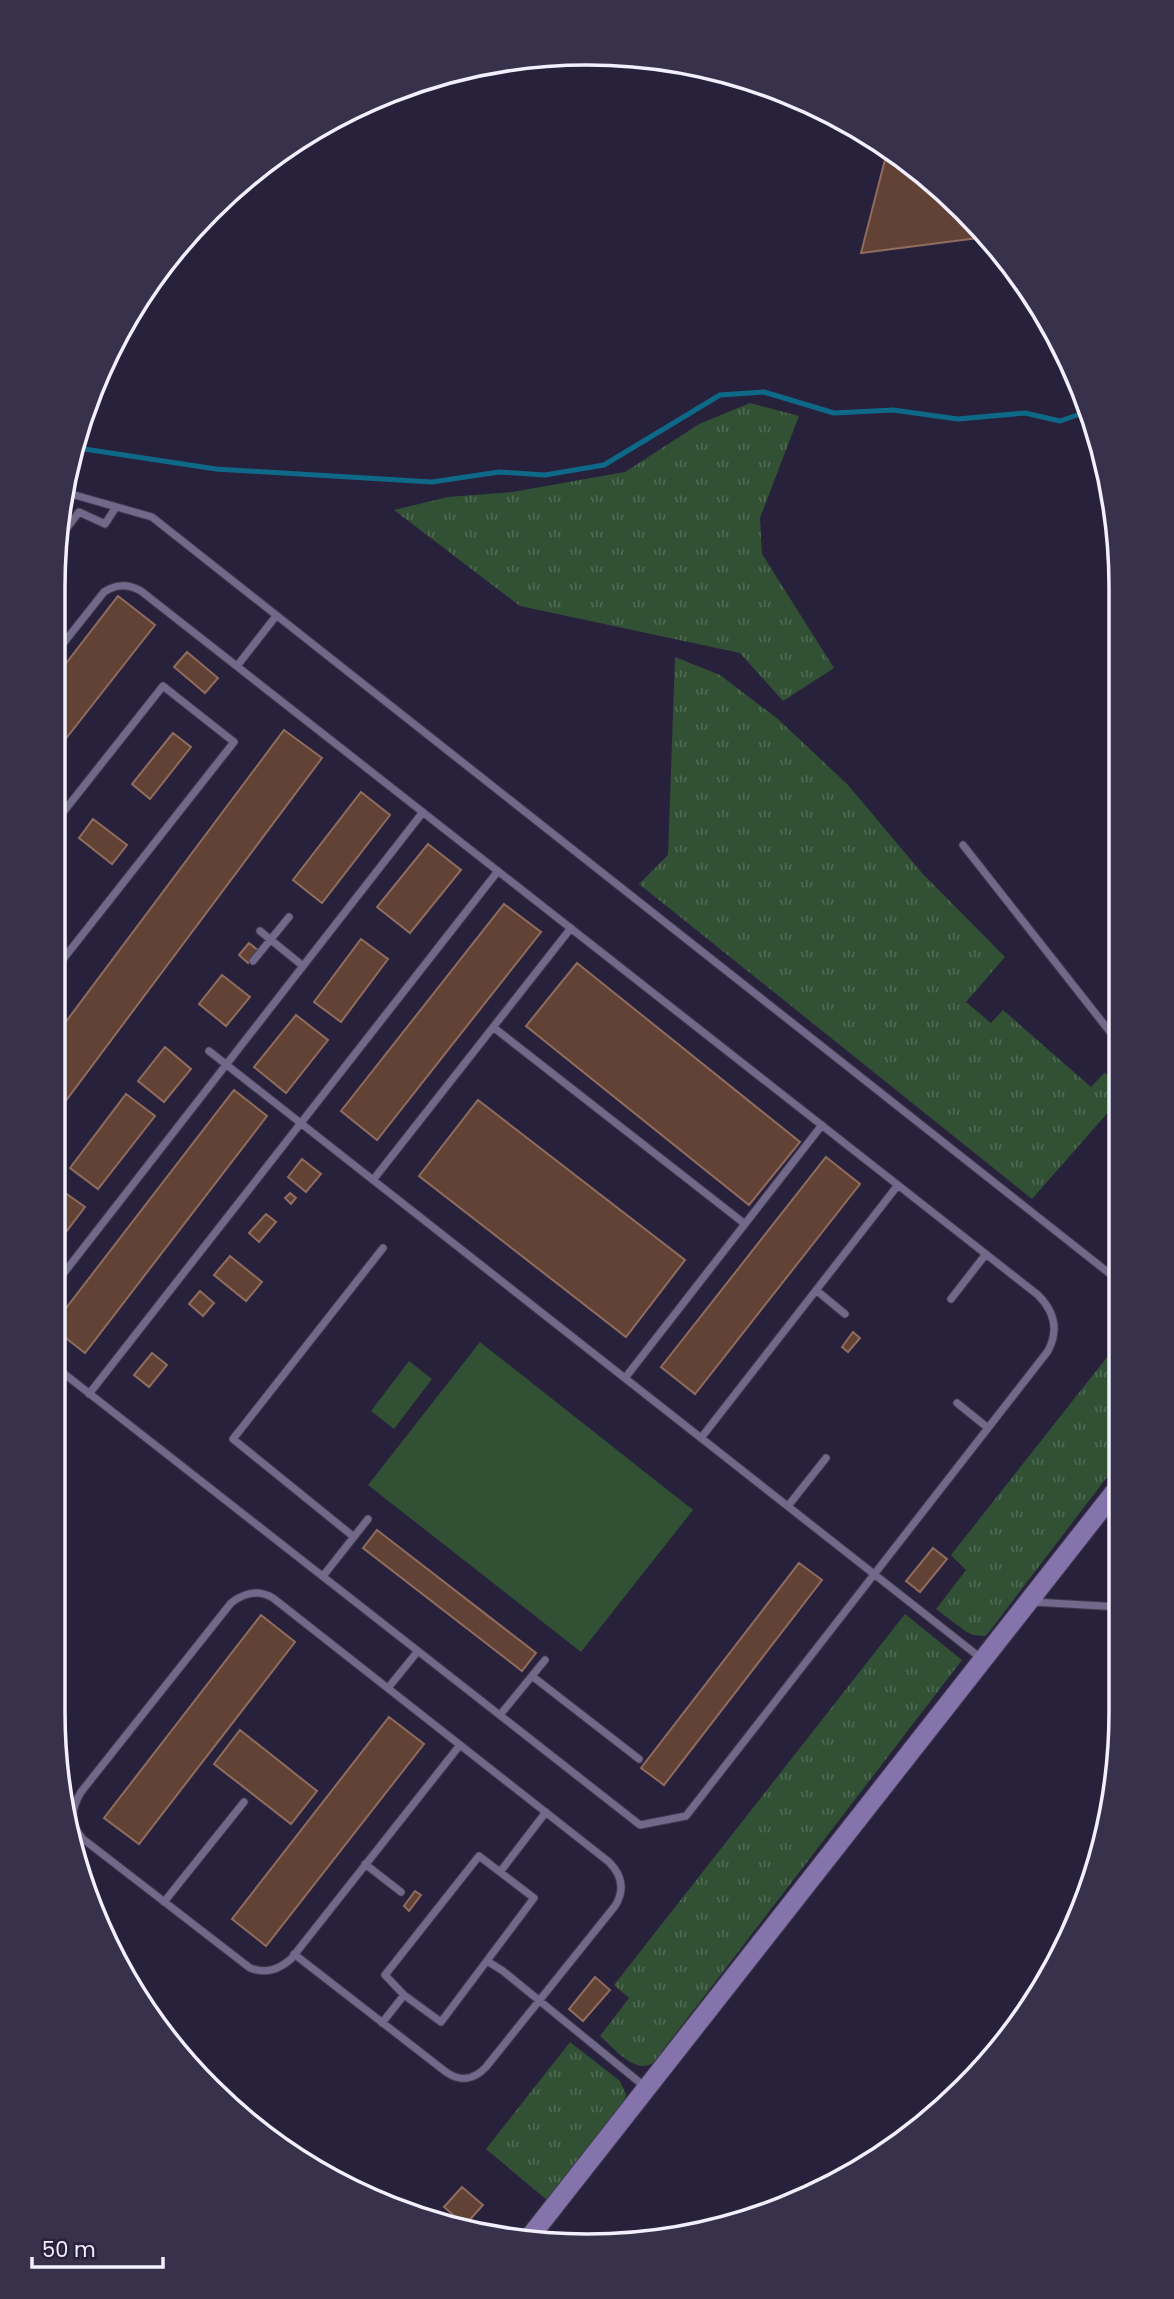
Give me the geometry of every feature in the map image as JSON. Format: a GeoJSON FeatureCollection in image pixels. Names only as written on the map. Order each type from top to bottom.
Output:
{"type":"FeatureCollection","features":[{"type":"Feature","properties":{"kind":"main road"},"geometry":{"type":"LineString","coordinates":[[534,2231],[1109,1499]]}},
{"type":"Feature","properties":{"kind":"lane"},"geometry":{"type":"LineString","coordinates":[[73,495],[152,517],[1109,1273]]}},
{"type":"Feature","properties":{"kind":"lane"},"geometry":{"type":"LineString","coordinates":[[68,526],[79,512],[105,524],[116,507]]}},
{"type":"Feature","properties":{"kind":"lane"},"geometry":{"type":"LineString","coordinates":[[65,641],[100,595],[113,587],[125,585],[141,591],[1044,1300],[1052,1313],[1056,1328],[1048,1351],[686,1816],[640,1825],[65,1375]]}},
{"type":"Feature","properties":{"kind":"lane"},"geometry":{"type":"LineString","coordinates":[[237,666],[276,615]]}},
{"type":"Feature","properties":{"kind":"lane"},"geometry":{"type":"LineString","coordinates":[[65,810],[163,686],[234,742],[65,957]]}},
{"type":"Feature","properties":{"kind":"lane"},"geometry":{"type":"LineString","coordinates":[[65,1272],[423,812]]}},
{"type":"Feature","properties":{"kind":"lane"},"geometry":{"type":"LineString","coordinates":[[963,845],[1109,1031]]}},
{"type":"Feature","properties":{"kind":"lane"},"geometry":{"type":"LineString","coordinates":[[89,1394],[498,871]]}},
{"type":"Feature","properties":{"kind":"lane"},"geometry":{"type":"LineString","coordinates":[[253,961],[289,917]]}},
{"type":"Feature","properties":{"kind":"lane"},"geometry":{"type":"LineString","coordinates":[[373,1180],[571,928]]}},
{"type":"Feature","properties":{"kind":"lane"},"geometry":{"type":"LineString","coordinates":[[260,931],[303,966]]}},
{"type":"Feature","properties":{"kind":"lane"},"geometry":{"type":"LineString","coordinates":[[493,1027],[745,1224]]}},
{"type":"Feature","properties":{"kind":"lane"},"geometry":{"type":"LineString","coordinates":[[209,1051],[983,1660]]}},
{"type":"Feature","properties":{"kind":"lane"},"geometry":{"type":"LineString","coordinates":[[625,1377],[822,1125]]}},
{"type":"Feature","properties":{"kind":"lane"},"geometry":{"type":"LineString","coordinates":[[701,1438],[898,1185]]}},
{"type":"Feature","properties":{"kind":"lane"},"geometry":{"type":"LineString","coordinates":[[354,1537],[233,1439],[383,1248]]}},
{"type":"Feature","properties":{"kind":"lane"},"geometry":{"type":"LineString","coordinates":[[951,1299],[986,1254]]}},
{"type":"Feature","properties":{"kind":"lane"},"geometry":{"type":"LineString","coordinates":[[816,1290],[845,1314]]}},
{"type":"Feature","properties":{"kind":"lane"},"geometry":{"type":"LineString","coordinates":[[957,1403],[988,1428]]}},
{"type":"Feature","properties":{"kind":"lane"},"geometry":{"type":"LineString","coordinates":[[788,1506],[826,1458]]}},
{"type":"Feature","properties":{"kind":"lane"},"geometry":{"type":"LineString","coordinates":[[323,1576],[368,1519]]}},
{"type":"Feature","properties":{"kind":"lane"},"geometry":{"type":"LineString","coordinates":[[73,1805],[231,1603],[240,1596],[252,1593],[268,1595],[546,1812],[613,1866],[619,1875],[621,1888],[615,1906],[486,2067],[472,2078],[450,2076],[295,1954]]}},
{"type":"Feature","properties":{"kind":"lane"},"geometry":{"type":"LineString","coordinates":[[1027,1602],[1109,1607]]}},
{"type":"Feature","properties":{"kind":"lane"},"geometry":{"type":"LineString","coordinates":[[388,1688],[418,1651]]}},
{"type":"Feature","properties":{"kind":"lane"},"geometry":{"type":"LineString","coordinates":[[500,1715],[545,1660]]}},
{"type":"Feature","properties":{"kind":"lane"},"geometry":{"type":"LineString","coordinates":[[532,1676],[639,1759]]}},
{"type":"Feature","properties":{"kind":"lane"},"geometry":{"type":"LineString","coordinates":[[80,1833],[83,1839],[250,1968],[269,1971],[281,1966],[295,1954],[460,1745]]}},
{"type":"Feature","properties":{"kind":"lane"},"geometry":{"type":"LineString","coordinates":[[164,1902],[244,1802]]}},
{"type":"Feature","properties":{"kind":"lane"},"geometry":{"type":"LineString","coordinates":[[500,1872],[546,1812]]}},
{"type":"Feature","properties":{"kind":"lane"},"geometry":{"type":"LineString","coordinates":[[479,1856],[500,1872],[534,1898],[441,2022],[404,1995],[385,1975],[479,1856]]}},
{"type":"Feature","properties":{"kind":"lane"},"geometry":{"type":"LineString","coordinates":[[365,1864],[401,1892]]}},
{"type":"Feature","properties":{"kind":"lane"},"geometry":{"type":"LineString","coordinates":[[487,1961],[503,1971],[647,2089]]}},
{"type":"Feature","properties":{"kind":"lane"},"geometry":{"type":"LineString","coordinates":[[382,2023],[404,1995]]}},
{"type":"Feature","properties":{"kind":"green space"},"geometry":{"type":"Polygon","coordinates":[[[750,403],[799,416],[760,518],[762,554],[834,668],[783,701],[740,653],[520,606],[394,510],[448,497],[512,492],[625,472],[699,424],[750,403]]]}},
{"type":"Feature","properties":{"kind":"green space"},"geometry":{"type":"Polygon","coordinates":[[[675,657],[720,675],[778,719],[848,785],[922,873],[1005,957],[966,1002],[991,1023],[1003,1010],[1091,1087],[1104,1073],[1109,1075],[1109,1111],[1032,1199],[639,884],[668,855],[675,657]]]}},
{"type":"Feature","properties":{"kind":"green space"},"geometry":{"type":"Polygon","coordinates":[[[480,1342],[693,1510],[581,1652],[368,1485],[480,1342]]]}},
{"type":"Feature","properties":{"kind":"green space"},"geometry":{"type":"Polygon","coordinates":[[[1109,1355],[1109,1474],[985,1636],[965,1631],[936,1609],[966,1570],[951,1555],[1109,1355]]]}},
{"type":"Feature","properties":{"kind":"green space"},"geometry":{"type":"Polygon","coordinates":[[[409,1361],[432,1379],[394,1429],[371,1411],[409,1361]]]}},
{"type":"Feature","properties":{"kind":"green space"},"geometry":{"type":"Polygon","coordinates":[[[905,1614],[962,1660],[653,2063],[646,2066],[632,2063],[600,2036],[629,1998],[614,1985],[905,1614]]]}},
{"type":"Feature","properties":{"kind":"green space"},"geometry":{"type":"Polygon","coordinates":[[[570,2042],[620,2081],[626,2094],[625,2100],[547,2200],[486,2149],[570,2042]]]}},
{"type":"Feature","properties":{"kind":"building"},"geometry":{"type":"Polygon","coordinates":[[[885,159],[931,194],[976,238],[861,253],[885,159]]]}},
{"type":"Feature","properties":{"kind":"building"},"geometry":{"type":"Polygon","coordinates":[[[118,596],[155,625],[65,740],[65,665],[118,596]]]}},
{"type":"Feature","properties":{"kind":"building"},"geometry":{"type":"Polygon","coordinates":[[[187,652],[218,678],[205,693],[174,667],[187,652]]]}},
{"type":"Feature","properties":{"kind":"building"},"geometry":{"type":"Polygon","coordinates":[[[284,730],[322,758],[65,1102],[65,1023],[284,730]]]}},
{"type":"Feature","properties":{"kind":"building"},"geometry":{"type":"Polygon","coordinates":[[[173,733],[191,747],[150,799],[132,784],[173,733]]]}},
{"type":"Feature","properties":{"kind":"building"},"geometry":{"type":"Polygon","coordinates":[[[361,792],[390,815],[322,903],[293,880],[361,792]]]}},
{"type":"Feature","properties":{"kind":"building"},"geometry":{"type":"Polygon","coordinates":[[[93,819],[127,845],[112,864],[79,838],[93,819]]]}},
{"type":"Feature","properties":{"kind":"building"},"geometry":{"type":"Polygon","coordinates":[[[428,844],[461,870],[410,933],[377,907],[428,844]]]}},
{"type":"Feature","properties":{"kind":"building"},"geometry":{"type":"Polygon","coordinates":[[[504,904],[541,932],[377,1140],[341,1111],[504,904]]]}},
{"type":"Feature","properties":{"kind":"building"},"geometry":{"type":"Polygon","coordinates":[[[361,939],[388,959],[341,1022],[314,1002],[361,939]]]}},
{"type":"Feature","properties":{"kind":"building"},"geometry":{"type":"Polygon","coordinates":[[[249,943],[259,951],[248,963],[239,955],[249,943]]]}},
{"type":"Feature","properties":{"kind":"building"},"geometry":{"type":"Polygon","coordinates":[[[577,963],[800,1142],[749,1205],[526,1026],[577,963]]]}},
{"type":"Feature","properties":{"kind":"building"},"geometry":{"type":"Polygon","coordinates":[[[222,975],[250,997],[226,1026],[199,1004],[222,975]]]}},
{"type":"Feature","properties":{"kind":"building"},"geometry":{"type":"Polygon","coordinates":[[[296,1015],[328,1040],[286,1093],[254,1067],[296,1015]]]}},
{"type":"Feature","properties":{"kind":"building"},"geometry":{"type":"Polygon","coordinates":[[[165,1047],[191,1069],[164,1102],[138,1081],[165,1047]]]}},
{"type":"Feature","properties":{"kind":"building"},"geometry":{"type":"Polygon","coordinates":[[[234,1090],[267,1116],[85,1353],[65,1337],[65,1309],[234,1090]]]}},
{"type":"Feature","properties":{"kind":"building"},"geometry":{"type":"Polygon","coordinates":[[[126,1094],[155,1116],[98,1189],[70,1168],[126,1094]]]}},
{"type":"Feature","properties":{"kind":"building"},"geometry":{"type":"Polygon","coordinates":[[[478,1100],[685,1260],[626,1337],[419,1176],[478,1100]]]}},
{"type":"Feature","properties":{"kind":"building"},"geometry":{"type":"Polygon","coordinates":[[[826,1157],[860,1184],[695,1394],[661,1367],[826,1157]]]}},
{"type":"Feature","properties":{"kind":"building"},"geometry":{"type":"Polygon","coordinates":[[[302,1159],[321,1174],[306,1192],[288,1177],[302,1159]]]}},
{"type":"Feature","properties":{"kind":"building"},"geometry":{"type":"Polygon","coordinates":[[[65,1193],[85,1207],[65,1233],[65,1193]]]}},
{"type":"Feature","properties":{"kind":"building"},"geometry":{"type":"Polygon","coordinates":[[[290,1193],[296,1198],[291,1204],[285,1198],[290,1193]]]}},
{"type":"Feature","properties":{"kind":"building"},"geometry":{"type":"Polygon","coordinates":[[[266,1214],[276,1222],[259,1242],[249,1233],[266,1214]]]}},
{"type":"Feature","properties":{"kind":"building"},"geometry":{"type":"Polygon","coordinates":[[[230,1256],[262,1282],[246,1301],[214,1275],[230,1256]]]}},
{"type":"Feature","properties":{"kind":"building"},"geometry":{"type":"Polygon","coordinates":[[[200,1291],[214,1303],[203,1316],[189,1304],[200,1291]]]}},
{"type":"Feature","properties":{"kind":"building"},"geometry":{"type":"Polygon","coordinates":[[[853,1332],[860,1338],[848,1352],[842,1347],[853,1332]]]}},
{"type":"Feature","properties":{"kind":"building"},"geometry":{"type":"Polygon","coordinates":[[[152,1353],[167,1365],[149,1387],[134,1375],[152,1353]]]}},
{"type":"Feature","properties":{"kind":"building"},"geometry":{"type":"Polygon","coordinates":[[[377,1530],[536,1653],[522,1671],[363,1548],[377,1530]]]}},
{"type":"Feature","properties":{"kind":"building"},"geometry":{"type":"Polygon","coordinates":[[[933,1548],[947,1559],[920,1592],[906,1581],[933,1548]]]}},
{"type":"Feature","properties":{"kind":"building"},"geometry":{"type":"Polygon","coordinates":[[[799,1563],[822,1580],[664,1785],[641,1768],[799,1563]]]}},
{"type":"Feature","properties":{"kind":"building"},"geometry":{"type":"Polygon","coordinates":[[[261,1615],[295,1642],[139,1844],[104,1818],[261,1615]]]}},
{"type":"Feature","properties":{"kind":"building"},"geometry":{"type":"Polygon","coordinates":[[[389,1717],[424,1744],[266,1946],[232,1919],[389,1717]]]}},
{"type":"Feature","properties":{"kind":"building"},"geometry":{"type":"Polygon","coordinates":[[[240,1730],[317,1791],[291,1824],[214,1764],[240,1730]]]}},
{"type":"Feature","properties":{"kind":"building"},"geometry":{"type":"Polygon","coordinates":[[[415,1891],[421,1895],[409,1911],[404,1906],[415,1891]]]}},
{"type":"Feature","properties":{"kind":"building"},"geometry":{"type":"Polygon","coordinates":[[[595,1977],[610,1990],[583,2021],[569,2009],[595,1977]]]}},
{"type":"Feature","properties":{"kind":"building"},"geometry":{"type":"Polygon","coordinates":[[[462,2187],[483,2205],[469,2220],[455,2217],[444,2207],[462,2187]]]}},
{"type":"Feature","properties":{"kind":"waterway"},"geometry":{"type":"LineString","coordinates":[[84,449],[216,469],[432,482],[499,472],[545,475],[604,465],[720,395],[764,392],[834,413],[893,410],[958,419],[1025,413],[1060,421],[1080,414]]}}]}
